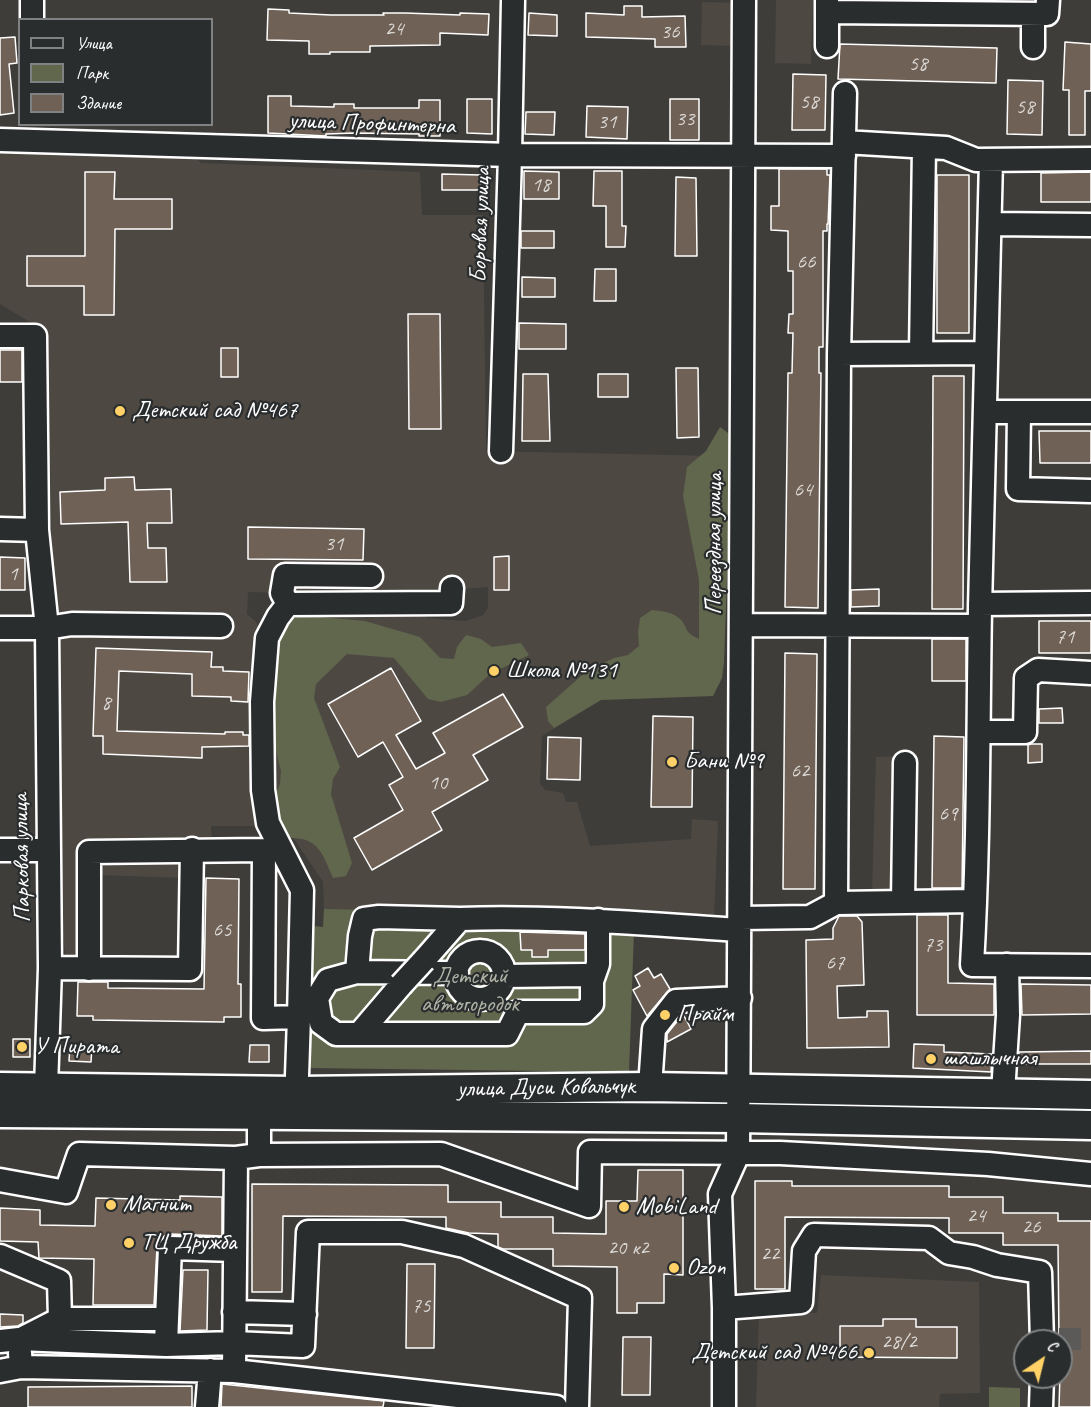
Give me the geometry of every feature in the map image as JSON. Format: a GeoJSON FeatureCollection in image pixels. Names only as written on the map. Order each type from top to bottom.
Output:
{"type":"FeatureCollection","features":[{"type":"Feature","properties":{"kind":"main road","name":"улица Дуси Ковальчук"},"geometry":{"type":"LineString","coordinates":[[0,1087],[590,1117],[1091,1125]]}},
{"type":"Feature","properties":{"kind":"main road","name":"улица Дуси Ковальчук"},"geometry":{"type":"LineString","coordinates":[[0,1113],[259,1115],[296,1103],[650,1087],[1091,1095]]}},
{"type":"Feature","properties":{"kind":"street"},"geometry":{"type":"LineString","coordinates":[[32,0],[32,18]]}},
{"type":"Feature","properties":{"kind":"street","name":"Боровая улица"},"geometry":{"type":"LineString","coordinates":[[501,451],[513,0]]}},
{"type":"Feature","properties":{"kind":"street","name":"Переездная улица"},"geometry":{"type":"LineString","coordinates":[[738,1154],[744,0]]}},
{"type":"Feature","properties":{"kind":"street"},"geometry":{"type":"LineString","coordinates":[[827,46],[827,6],[1040,7],[1033,47]]}},
{"type":"Feature","properties":{"kind":"street"},"geometry":{"type":"LineString","coordinates":[[836,903],[839,354],[845,93]]}},
{"type":"Feature","properties":{"kind":"street","name":"улица Профинтерна"},"geometry":{"type":"LineString","coordinates":[[0,140],[34,133],[510,155],[743,154],[924,147],[946,148],[976,160],[1091,159]]}},
{"type":"Feature","properties":{"kind":"street"},"geometry":{"type":"LineString","coordinates":[[921,353],[924,147]]}},
{"type":"Feature","properties":{"kind":"street"},"geometry":{"type":"LineString","coordinates":[[991,160],[980,615],[980,732],[972,965],[1091,966]]}},
{"type":"Feature","properties":{"kind":"street"},"geometry":{"type":"LineString","coordinates":[[990,224],[1091,225]]}},
{"type":"Feature","properties":{"kind":"street","name":"Парковая улица"},"geometry":{"type":"LineString","coordinates":[[0,336],[35,336],[38,530],[46,628],[50,968],[46,1088]]}},
{"type":"Feature","properties":{"kind":"street"},"geometry":{"type":"LineString","coordinates":[[839,354],[986,354]]}},
{"type":"Feature","properties":{"kind":"street"},"geometry":{"type":"LineString","coordinates":[[985,412],[1091,412]]}},
{"type":"Feature","properties":{"kind":"street"},"geometry":{"type":"LineString","coordinates":[[1019,412],[1018,489],[1091,490]]}},
{"type":"Feature","properties":{"kind":"street"},"geometry":{"type":"LineString","coordinates":[[0,529],[38,530]]}},
{"type":"Feature","properties":{"kind":"street"},"geometry":{"type":"LineString","coordinates":[[288,604],[282,593],[285,575],[371,576]]}},
{"type":"Feature","properties":{"kind":"street"},"geometry":{"type":"LineString","coordinates":[[288,604],[451,603],[452,588]]}},
{"type":"Feature","properties":{"kind":"street"},"geometry":{"type":"LineString","coordinates":[[741,625],[837,626],[980,615],[1091,603]]}},
{"type":"Feature","properties":{"kind":"street"},"geometry":{"type":"LineString","coordinates":[[288,604],[267,638],[262,702],[263,790],[268,823],[302,890],[296,1103]]}},
{"type":"Feature","properties":{"kind":"street"},"geometry":{"type":"LineString","coordinates":[[0,628],[46,628],[72,624],[221,626]]}},
{"type":"Feature","properties":{"kind":"street"},"geometry":{"type":"LineString","coordinates":[[980,732],[1025,732],[1026,678],[1038,670],[1091,673]]}},
{"type":"Feature","properties":{"kind":"street"},"geometry":{"type":"LineString","coordinates":[[903,902],[905,763]]}},
{"type":"Feature","properties":{"kind":"street"},"geometry":{"type":"LineString","coordinates":[[89,969],[89,852],[192,849],[264,850],[263,1018],[299,1017]]}},
{"type":"Feature","properties":{"kind":"street"},"geometry":{"type":"LineString","coordinates":[[50,968],[190,969],[192,849]]}},
{"type":"Feature","properties":{"kind":"street"},"geometry":{"type":"LineString","coordinates":[[0,850],[49,850]]}},
{"type":"Feature","properties":{"kind":"street"},"geometry":{"type":"LineString","coordinates":[[357,972],[364,919],[380,917],[460,919],[523,917],[740,924],[810,917],[836,903],[975,901]]}},
{"type":"Feature","properties":{"kind":"street"},"geometry":{"type":"LineString","coordinates":[[360,1033],[460,919]]}},
{"type":"Feature","properties":{"kind":"street"},"geometry":{"type":"LineString","coordinates":[[457,973],[357,972],[328,980],[317,998],[321,1023],[336,1034],[507,1034],[519,1012],[584,1012],[592,1004],[592,981],[598,964],[598,920]]}},
{"type":"Feature","properties":{"kind":"street"},"geometry":{"type":"LineString","coordinates":[[486,952],[499,961],[504,976],[498,991],[483,999],[467,995],[458,982],[457,973],[463,959],[470,954],[486,952]]}},
{"type":"Feature","properties":{"kind":"street"},"geometry":{"type":"LineString","coordinates":[[1003,1093],[1008,1015],[1008,965]]}},
{"type":"Feature","properties":{"kind":"street"},"geometry":{"type":"LineString","coordinates":[[547,1012],[557,975]]}},
{"type":"Feature","properties":{"kind":"street"},"geometry":{"type":"LineString","coordinates":[[504,976],[585,975],[592,981]]}},
{"type":"Feature","properties":{"kind":"street"},"geometry":{"type":"LineString","coordinates":[[534,976],[547,1012]]}},
{"type":"Feature","properties":{"kind":"street"},"geometry":{"type":"LineString","coordinates":[[650,1087],[654,1029],[676,1002],[740,998]]}},
{"type":"Feature","properties":{"kind":"street"},"geometry":{"type":"LineString","coordinates":[[482,1034],[483,999]]}},
{"type":"Feature","properties":{"kind":"street"},"geometry":{"type":"LineString","coordinates":[[259,1115],[259,1155]]}},
{"type":"Feature","properties":{"kind":"street"},"geometry":{"type":"LineString","coordinates":[[0,1180],[66,1192],[80,1154],[236,1158],[259,1155],[441,1154],[589,1206],[590,1117]]}},
{"type":"Feature","properties":{"kind":"street"},"geometry":{"type":"LineString","coordinates":[[590,1152],[780,1153],[988,1164],[1091,1174]]}},
{"type":"Feature","properties":{"kind":"street"},"geometry":{"type":"LineString","coordinates":[[724,1407],[724,1308],[720,1194],[738,1154]]}},
{"type":"Feature","properties":{"kind":"street"},"geometry":{"type":"LineString","coordinates":[[234,1371],[236,1158]]}},
{"type":"Feature","properties":{"kind":"street"},"geometry":{"type":"LineString","coordinates":[[10,1340],[166,1345],[234,1343],[303,1346],[308,1232],[402,1232],[464,1246],[580,1298],[578,1407]]}},
{"type":"Feature","properties":{"kind":"street"},"geometry":{"type":"LineString","coordinates":[[724,1308],[801,1302],[804,1251],[814,1235],[929,1238],[950,1252],[997,1265],[1040,1272],[1046,1329]]}},
{"type":"Feature","properties":{"kind":"street"},"geometry":{"type":"LineString","coordinates":[[166,1345],[170,1248],[235,1250]]}},
{"type":"Feature","properties":{"kind":"street"},"geometry":{"type":"LineString","coordinates":[[0,1256],[59,1281],[60,1319]]}},
{"type":"Feature","properties":{"kind":"street"},"geometry":{"type":"LineString","coordinates":[[234,1312],[305,1314]]}},
{"type":"Feature","properties":{"kind":"street"},"geometry":{"type":"LineString","coordinates":[[10,1340],[60,1319],[166,1319]]}},
{"type":"Feature","properties":{"kind":"street"},"geometry":{"type":"LineString","coordinates":[[10,1340],[11,1369],[234,1371],[556,1407]]}},
{"type":"Feature","properties":{"kind":"street"},"geometry":{"type":"LineString","coordinates":[[207,1407],[210,1370]]}},
{"type":"Feature","properties":{"kind":"street"},"geometry":{"type":"LineString","coordinates":[[1041,1407],[1042,1389]]}},
{"type":"Feature","properties":{"kind":"shaded area"},"geometry":{"type":"Polygon","coordinates":[[[776,0],[813,0],[811,64],[775,63],[776,0]]]}},
{"type":"Feature","properties":{"kind":"shaded area"},"geometry":{"type":"Polygon","coordinates":[[[702,2],[738,3],[736,46],[701,45],[702,2]]]}},
{"type":"Feature","properties":{"kind":"shaded area"},"geometry":{"type":"Polygon","coordinates":[[[0,150],[186,150],[201,163],[420,172],[422,215],[483,215],[486,451],[715,456],[713,696],[601,700],[542,736],[540,784],[545,790],[563,793],[566,802],[577,802],[590,846],[691,839],[692,819],[718,821],[714,917],[622,913],[324,909],[323,882],[280,818],[274,797],[276,647],[302,620],[315,611],[421,608],[427,618],[466,621],[483,615],[488,608],[488,587],[426,592],[391,592],[391,596],[248,592],[247,614],[259,627],[256,826],[211,826],[212,843],[187,878],[94,875],[94,961],[66,961],[57,882],[48,333],[0,304],[0,150]]]}},
{"type":"Feature","properties":{"kind":"shaded area"},"geometry":{"type":"Polygon","coordinates":[[[898,756],[894,892],[872,893],[876,757],[898,756]]]}},
{"type":"Feature","properties":{"kind":"shaded area","name":"Детский сад №466"},"geometry":{"type":"Polygon","coordinates":[[[821,1275],[979,1282],[980,1393],[940,1394],[939,1407],[756,1407],[759,1313],[817,1313],[821,1275]]]}},
{"type":"Feature","properties":{"kind":"green space"},"geometry":{"type":"Polygon","coordinates":[[[720,427],[732,436],[724,662],[722,678],[713,696],[601,700],[554,728],[548,721],[546,707],[588,670],[614,658],[628,655],[639,646],[640,618],[652,610],[674,615],[683,622],[688,632],[699,639],[699,580],[683,496],[687,467],[706,451],[720,427]]]}},
{"type":"Feature","properties":{"kind":"green space"},"geometry":{"type":"Polygon","coordinates":[[[298,615],[365,621],[420,637],[440,658],[454,659],[457,647],[466,635],[481,639],[492,647],[521,643],[529,655],[490,674],[467,695],[441,702],[428,699],[394,658],[347,654],[316,684],[314,698],[340,767],[333,779],[331,794],[352,863],[346,876],[333,878],[318,848],[307,840],[288,838],[273,811],[281,771],[270,728],[276,647],[281,630],[298,615]]]}},
{"type":"Feature","properties":{"kind":"green space","name":"Детский автогородок"},"geometry":{"type":"Polygon","coordinates":[[[324,909],[622,913],[634,931],[629,1072],[306,1068],[313,926],[323,927],[324,909]]]}},
{"type":"Feature","properties":{"kind":"green space"},"geometry":{"type":"Polygon","coordinates":[[[989,1387],[1020,1389],[1020,1407],[989,1407],[989,1387]]]}},
{"type":"Feature","properties":{"kind":"building"},"geometry":{"type":"Polygon","coordinates":[[[624,6],[642,6],[642,17],[685,16],[686,47],[655,47],[655,39],[586,37],[586,13],[624,15],[624,6]]]}},
{"type":"Feature","properties":{"kind":"building"},"geometry":{"type":"Polygon","coordinates":[[[268,9],[289,10],[289,13],[331,15],[489,14],[488,35],[440,33],[440,45],[370,46],[370,52],[309,54],[309,41],[267,40],[268,9]]]}},
{"type":"Feature","properties":{"kind":"building"},"geometry":{"type":"Polygon","coordinates":[[[529,13],[557,15],[557,36],[528,35],[529,13]]]}},
{"type":"Feature","properties":{"kind":"building"},"geometry":{"type":"Polygon","coordinates":[[[15,37],[17,63],[9,64],[14,113],[0,115],[0,38],[15,37]]]}},
{"type":"Feature","properties":{"kind":"building"},"geometry":{"type":"Polygon","coordinates":[[[1065,42],[1091,44],[1091,91],[1085,91],[1085,135],[1069,135],[1069,90],[1063,90],[1065,42]]]}},
{"type":"Feature","properties":{"kind":"building"},"geometry":{"type":"Polygon","coordinates":[[[840,44],[997,48],[996,83],[838,79],[840,44]]]}},
{"type":"Feature","properties":{"kind":"building"},"geometry":{"type":"Polygon","coordinates":[[[793,74],[826,75],[825,130],[792,130],[793,74]]]}},
{"type":"Feature","properties":{"kind":"building"},"geometry":{"type":"Polygon","coordinates":[[[1008,80],[1043,81],[1042,135],[1007,134],[1008,80]]]}},
{"type":"Feature","properties":{"kind":"building"},"geometry":{"type":"Polygon","coordinates":[[[268,96],[291,96],[291,106],[334,107],[334,104],[354,104],[354,108],[419,108],[419,100],[440,100],[440,136],[354,133],[326,134],[326,136],[268,133],[268,96]]]}},
{"type":"Feature","properties":{"kind":"building"},"geometry":{"type":"Polygon","coordinates":[[[467,99],[492,99],[492,134],[467,133],[467,99]]]}},
{"type":"Feature","properties":{"kind":"building"},"geometry":{"type":"Polygon","coordinates":[[[670,99],[699,99],[699,140],[670,140],[670,99]]]}},
{"type":"Feature","properties":{"kind":"building"},"geometry":{"type":"Polygon","coordinates":[[[587,106],[628,107],[627,139],[586,137],[587,106]]]}},
{"type":"Feature","properties":{"kind":"building"},"geometry":{"type":"Polygon","coordinates":[[[526,112],[555,112],[554,135],[525,134],[526,112]]]}},
{"type":"Feature","properties":{"kind":"building"},"geometry":{"type":"Polygon","coordinates":[[[779,169],[827,169],[827,175],[830,175],[828,224],[827,231],[823,231],[823,347],[819,347],[819,373],[821,373],[818,608],[785,607],[788,373],[792,373],[793,333],[788,333],[789,314],[793,314],[793,271],[788,271],[788,231],[771,230],[771,206],[779,206],[779,169]]]}},
{"type":"Feature","properties":{"kind":"building"},"geometry":{"type":"Polygon","coordinates":[[[524,171],[559,172],[559,199],[524,199],[524,171]]]}},
{"type":"Feature","properties":{"kind":"building"},"geometry":{"type":"Polygon","coordinates":[[[594,171],[622,171],[622,226],[626,226],[625,247],[606,247],[606,206],[593,206],[594,171]]]}},
{"type":"Feature","properties":{"kind":"building"},"geometry":{"type":"Polygon","coordinates":[[[85,172],[115,172],[114,199],[172,199],[172,229],[115,229],[114,315],[84,315],[84,286],[27,286],[27,256],[85,256],[85,172]]]}},
{"type":"Feature","properties":{"kind":"building"},"geometry":{"type":"Polygon","coordinates":[[[1091,172],[1091,202],[1041,202],[1041,173],[1091,172]]]}},
{"type":"Feature","properties":{"kind":"building"},"geometry":{"type":"Polygon","coordinates":[[[442,174],[481,175],[481,190],[442,190],[442,174]]]}},
{"type":"Feature","properties":{"kind":"building"},"geometry":{"type":"Polygon","coordinates":[[[937,175],[969,175],[969,333],[937,333],[937,175]]]}},
{"type":"Feature","properties":{"kind":"building"},"geometry":{"type":"Polygon","coordinates":[[[676,177],[696,178],[697,256],[675,256],[676,177]]]}},
{"type":"Feature","properties":{"kind":"building"},"geometry":{"type":"Polygon","coordinates":[[[521,231],[554,231],[554,248],[521,248],[521,231]]]}},
{"type":"Feature","properties":{"kind":"building"},"geometry":{"type":"Polygon","coordinates":[[[595,269],[616,269],[616,301],[594,301],[595,269]]]}},
{"type":"Feature","properties":{"kind":"building"},"geometry":{"type":"Polygon","coordinates":[[[522,277],[555,278],[555,297],[522,297],[522,277]]]}},
{"type":"Feature","properties":{"kind":"building"},"geometry":{"type":"Polygon","coordinates":[[[408,314],[440,314],[441,429],[409,429],[408,314]]]}},
{"type":"Feature","properties":{"kind":"building"},"geometry":{"type":"Polygon","coordinates":[[[519,323],[566,324],[566,349],[519,349],[519,323]]]}},
{"type":"Feature","properties":{"kind":"building"},"geometry":{"type":"Polygon","coordinates":[[[221,348],[238,348],[238,377],[221,377],[221,348]]]}},
{"type":"Feature","properties":{"kind":"building"},"geometry":{"type":"Polygon","coordinates":[[[0,350],[22,350],[22,382],[0,382],[0,350]]]}},
{"type":"Feature","properties":{"kind":"building"},"geometry":{"type":"Polygon","coordinates":[[[676,368],[698,368],[699,437],[677,438],[676,368]]]}},
{"type":"Feature","properties":{"kind":"building"},"geometry":{"type":"Polygon","coordinates":[[[523,374],[548,374],[550,441],[522,441],[523,374]]]}},
{"type":"Feature","properties":{"kind":"building"},"geometry":{"type":"Polygon","coordinates":[[[598,374],[628,374],[628,397],[598,397],[598,374]]]}},
{"type":"Feature","properties":{"kind":"building"},"geometry":{"type":"Polygon","coordinates":[[[933,376],[964,376],[963,609],[932,609],[933,376]]]}},
{"type":"Feature","properties":{"kind":"building"},"geometry":{"type":"Polygon","coordinates":[[[1039,431],[1091,431],[1091,463],[1040,463],[1039,431]]]}},
{"type":"Feature","properties":{"kind":"building"},"geometry":{"type":"Polygon","coordinates":[[[134,477],[135,490],[171,489],[172,523],[147,523],[148,548],[166,548],[167,582],[130,582],[128,522],[61,524],[60,492],[105,490],[105,478],[134,477]]]}},
{"type":"Feature","properties":{"kind":"building"},"geometry":{"type":"Polygon","coordinates":[[[248,527],[364,529],[363,560],[248,559],[248,527]]]}},
{"type":"Feature","properties":{"kind":"building"},"geometry":{"type":"Polygon","coordinates":[[[509,556],[509,590],[494,590],[494,557],[509,556]]]}},
{"type":"Feature","properties":{"kind":"building"},"geometry":{"type":"Polygon","coordinates":[[[0,557],[25,558],[25,590],[0,590],[0,557]]]}},
{"type":"Feature","properties":{"kind":"building"},"geometry":{"type":"Polygon","coordinates":[[[879,589],[879,606],[851,607],[851,590],[879,589]]]}},
{"type":"Feature","properties":{"kind":"building"},"geometry":{"type":"Polygon","coordinates":[[[1039,621],[1091,621],[1091,653],[1039,653],[1039,621]]]}},
{"type":"Feature","properties":{"kind":"building"},"geometry":{"type":"Polygon","coordinates":[[[932,639],[966,639],[966,681],[932,681],[932,639]]]}},
{"type":"Feature","properties":{"kind":"building"},"geometry":{"type":"Polygon","coordinates":[[[96,648],[212,652],[211,667],[223,667],[223,671],[249,672],[248,702],[231,701],[231,697],[192,696],[192,674],[119,671],[117,731],[225,734],[225,732],[243,732],[243,735],[249,735],[249,746],[202,747],[202,758],[103,754],[103,736],[93,736],[96,648]]]}},
{"type":"Feature","properties":{"kind":"building"},"geometry":{"type":"Polygon","coordinates":[[[785,653],[817,654],[815,889],[783,889],[785,653]]]}},
{"type":"Feature","properties":{"kind":"building"},"geometry":{"type":"Polygon","coordinates":[[[391,668],[421,721],[396,735],[416,769],[445,753],[433,733],[503,694],[523,727],[473,755],[488,780],[432,812],[442,830],[372,870],[354,838],[403,810],[389,785],[403,777],[383,742],[358,757],[328,704],[391,668]]]}},
{"type":"Feature","properties":{"kind":"building"},"geometry":{"type":"Polygon","coordinates":[[[1062,708],[1063,723],[1039,723],[1039,709],[1062,708]]]}},
{"type":"Feature","properties":{"kind":"building","name":"Бани №9"},"geometry":{"type":"Polygon","coordinates":[[[653,716],[693,717],[692,807],[651,807],[653,716]]]}},
{"type":"Feature","properties":{"kind":"building"},"geometry":{"type":"Polygon","coordinates":[[[934,736],[964,737],[962,888],[932,888],[934,736]]]}},
{"type":"Feature","properties":{"kind":"building"},"geometry":{"type":"Polygon","coordinates":[[[548,737],[581,738],[580,780],[547,779],[548,737]]]}},
{"type":"Feature","properties":{"kind":"building"},"geometry":{"type":"Polygon","coordinates":[[[1042,744],[1042,762],[1028,763],[1028,745],[1042,744]]]}},
{"type":"Feature","properties":{"kind":"building"},"geometry":{"type":"Polygon","coordinates":[[[206,878],[239,879],[238,984],[241,984],[241,1017],[224,1017],[224,1022],[93,1020],[93,1016],[77,1016],[78,982],[108,982],[108,988],[204,989],[206,878]]]}},
{"type":"Feature","properties":{"kind":"building"},"geometry":{"type":"Polygon","coordinates":[[[917,915],[948,915],[948,983],[994,984],[994,1015],[917,1015],[917,915]]]}},
{"type":"Feature","properties":{"kind":"building"},"geometry":{"type":"Polygon","coordinates":[[[839,916],[857,916],[862,922],[864,985],[837,986],[838,1018],[867,1017],[867,1011],[888,1011],[889,1047],[807,1048],[806,940],[833,939],[833,928],[839,916]]]}},
{"type":"Feature","properties":{"kind":"building"},"geometry":{"type":"Polygon","coordinates":[[[520,932],[585,934],[585,950],[548,950],[548,957],[532,957],[532,950],[521,950],[520,932]]]}},
{"type":"Feature","properties":{"kind":"building"},"geometry":{"type":"Polygon","coordinates":[[[648,968],[654,978],[661,974],[670,989],[647,1016],[633,990],[640,986],[635,976],[648,968]]]}},
{"type":"Feature","properties":{"kind":"building"},"geometry":{"type":"Polygon","coordinates":[[[1021,984],[1091,985],[1091,1014],[1022,1015],[1021,984]]]}},
{"type":"Feature","properties":{"kind":"building"},"geometry":{"type":"Polygon","coordinates":[[[683,1014],[691,1029],[667,1042],[667,1034],[683,1014]]]}},
{"type":"Feature","properties":{"kind":"building"},"geometry":{"type":"Polygon","coordinates":[[[13,1039],[30,1039],[30,1057],[13,1057],[13,1039]]]}},
{"type":"Feature","properties":{"kind":"building"},"geometry":{"type":"Polygon","coordinates":[[[914,1044],[944,1045],[944,1052],[992,1054],[991,1072],[913,1068],[914,1044]]]}},
{"type":"Feature","properties":{"kind":"building"},"geometry":{"type":"Polygon","coordinates":[[[70,1045],[92,1046],[91,1062],[69,1061],[70,1045]]]}},
{"type":"Feature","properties":{"kind":"building"},"geometry":{"type":"Polygon","coordinates":[[[250,1045],[269,1045],[269,1062],[249,1062],[250,1045]]]}},
{"type":"Feature","properties":{"kind":"building"},"geometry":{"type":"Polygon","coordinates":[[[1091,1051],[1091,1064],[1018,1064],[1019,1052],[1091,1051]]]}},
{"type":"Feature","properties":{"kind":"building"},"geometry":{"type":"Polygon","coordinates":[[[638,1170],[683,1170],[683,1275],[664,1274],[664,1303],[637,1303],[637,1313],[617,1313],[617,1267],[553,1266],[553,1249],[503,1249],[498,1247],[498,1234],[469,1233],[446,1228],[446,1217],[283,1216],[282,1292],[252,1292],[252,1184],[448,1185],[448,1202],[501,1202],[501,1217],[553,1217],[553,1233],[606,1234],[606,1201],[637,1201],[638,1170]]]}},
{"type":"Feature","properties":{"kind":"building"},"geometry":{"type":"Polygon","coordinates":[[[755,1181],[792,1181],[792,1186],[949,1186],[949,1197],[1003,1197],[1003,1213],[1058,1213],[1058,1221],[1091,1221],[1091,1407],[1059,1407],[1060,1389],[1073,1389],[1073,1329],[1059,1329],[1058,1245],[1003,1245],[1003,1233],[949,1233],[949,1218],[785,1217],[785,1289],[755,1289],[755,1181]]]}},
{"type":"Feature","properties":{"kind":"building"},"geometry":{"type":"Polygon","coordinates":[[[180,1196],[222,1197],[222,1236],[170,1234],[159,1240],[154,1305],[93,1305],[94,1259],[39,1258],[38,1242],[0,1241],[0,1208],[40,1210],[40,1225],[95,1226],[96,1198],[180,1200],[180,1196]]]}},
{"type":"Feature","properties":{"kind":"building"},"geometry":{"type":"Polygon","coordinates":[[[407,1264],[435,1264],[434,1348],[406,1348],[407,1264]]]}},
{"type":"Feature","properties":{"kind":"building"},"geometry":{"type":"Polygon","coordinates":[[[183,1270],[208,1270],[207,1330],[180,1331],[183,1270]]]}},
{"type":"Feature","properties":{"kind":"building"},"geometry":{"type":"Polygon","coordinates":[[[0,1314],[23,1315],[23,1323],[18,1326],[0,1327],[0,1314]]]}},
{"type":"Feature","properties":{"kind":"building"},"geometry":{"type":"Polygon","coordinates":[[[883,1319],[916,1319],[916,1327],[957,1327],[957,1358],[840,1357],[840,1326],[883,1326],[883,1319]]]}},
{"type":"Feature","properties":{"kind":"building"},"geometry":{"type":"Polygon","coordinates":[[[623,1337],[651,1337],[650,1395],[622,1395],[623,1337]]]}},
{"type":"Feature","properties":{"kind":"building"},"geometry":{"type":"Polygon","coordinates":[[[222,1384],[384,1401],[383,1407],[221,1407],[222,1384]]]}},
{"type":"Feature","properties":{"kind":"building"},"geometry":{"type":"Polygon","coordinates":[[[192,1386],[192,1407],[28,1407],[28,1387],[192,1386]]]}},
{"type":"Feature","properties":{"kind":"tunnel"},"geometry":{"type":"LineString","coordinates":[[1073,1339],[1091,1339]]}},
{"type":"Feature","properties":{"kind":"place","name":"Детский сад №467"},"geometry":{"type":"Point","coordinates":[120,411]}},
{"type":"Feature","properties":{"kind":"place","name":"Школа №131"},"geometry":{"type":"Point","coordinates":[494,671]}},
{"type":"Feature","properties":{"kind":"place","name":"Бани №9"},"geometry":{"type":"Point","coordinates":[672,762]}},
{"type":"Feature","properties":{"kind":"place","name":"Прайм"},"geometry":{"type":"Point","coordinates":[665,1015]}},
{"type":"Feature","properties":{"kind":"place","name":"У Пирата"},"geometry":{"type":"Point","coordinates":[22,1047]}},
{"type":"Feature","properties":{"kind":"place","name":"шашлычная"},"geometry":{"type":"Point","coordinates":[931,1059]}},
{"type":"Feature","properties":{"kind":"place","name":"Магнит"},"geometry":{"type":"Point","coordinates":[111,1205]}},
{"type":"Feature","properties":{"kind":"place","name":"MobiLand"},"geometry":{"type":"Point","coordinates":[624,1207]}},
{"type":"Feature","properties":{"kind":"place","name":"ТЦ Дружба"},"geometry":{"type":"Point","coordinates":[129,1243]}},
{"type":"Feature","properties":{"kind":"place","name":"Ozon"},"geometry":{"type":"Point","coordinates":[674,1268]}},
{"type":"Feature","properties":{"kind":"place","name":"Детский сад №466"},"geometry":{"type":"Point","coordinates":[869,1353]}}]}
